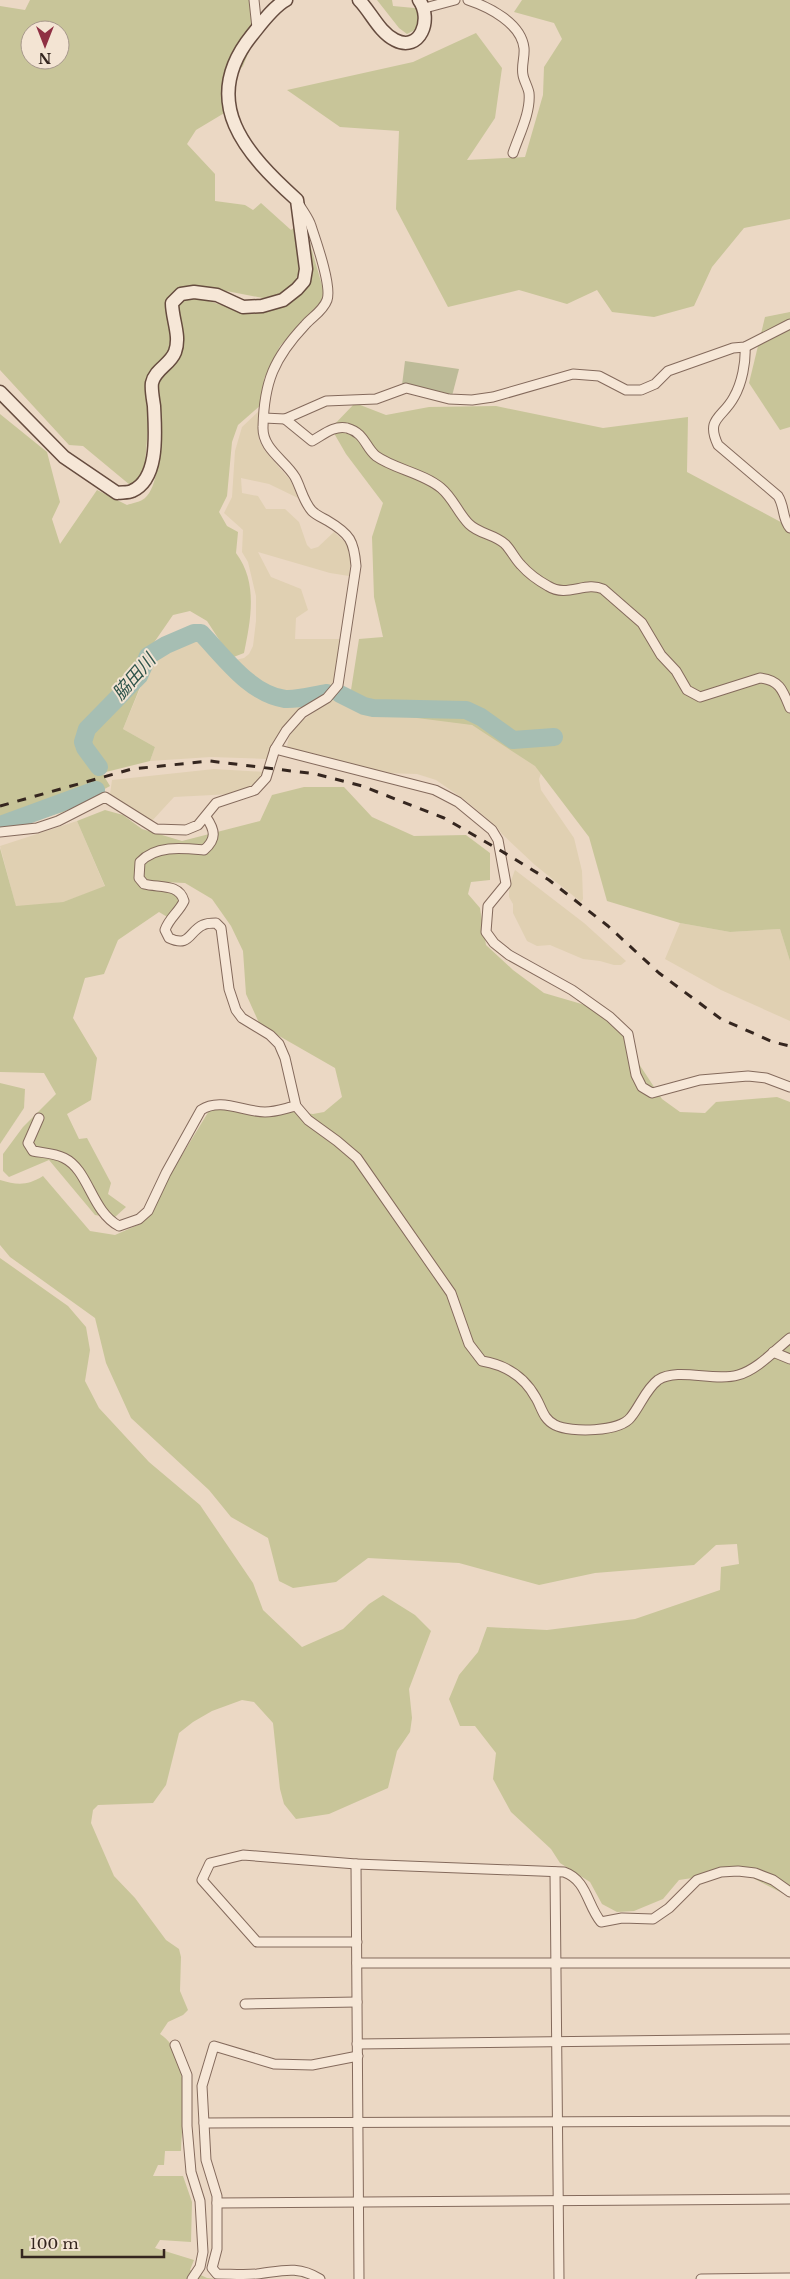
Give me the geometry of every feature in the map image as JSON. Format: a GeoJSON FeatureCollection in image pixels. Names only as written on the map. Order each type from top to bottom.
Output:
{"type":"FeatureCollection","features":[{"type":"Feature","properties":{"kind":"street"},"geometry":{"type":"LineString","coordinates":[[254,0],[257,28]]}},
{"type":"Feature","properties":{"kind":"street"},"geometry":{"type":"LineString","coordinates":[[0,832],[37,828],[58,821],[105,797],[156,829],[186,830],[198,825],[216,803],[254,790],[266,778],[275,749],[286,731],[302,714],[327,698],[338,685],[356,566],[352,541],[335,525],[313,512],[306,502],[294,476],[264,438],[268,380],[285,347],[310,319],[322,310],[328,299],[327,284],[311,224],[297,200],[252,154],[239,136],[231,115],[229,86],[233,68],[243,46],[257,28],[286,0]]}},
{"type":"Feature","properties":{"kind":"street"},"geometry":{"type":"LineString","coordinates":[[359,0],[370,11],[382,30],[397,41],[404,42],[414,40],[424,29],[426,18],[422,4],[455,0]]}},
{"type":"Feature","properties":{"kind":"street"},"geometry":{"type":"LineString","coordinates":[[468,0],[484,5],[507,22],[518,32],[524,45],[523,74],[529,92],[529,104],[513,153]]}},
{"type":"Feature","properties":{"kind":"street"},"geometry":{"type":"LineString","coordinates":[[0,392],[64,457],[117,493],[132,491],[144,482],[155,448],[152,383],[158,371],[168,363],[175,352],[177,334],[172,316],[172,303],[181,294],[194,292],[216,295],[242,308],[262,306],[283,300],[297,289],[304,281],[306,269],[297,200]]}},
{"type":"Feature","properties":{"kind":"street"},"geometry":{"type":"LineString","coordinates":[[264,418],[285,419],[326,401],[335,399],[376,399],[406,388],[449,400],[472,400],[493,397],[573,374],[587,373],[600,376],[626,390],[641,390],[655,384],[668,371],[733,348],[745,347],[790,324]]}},
{"type":"Feature","properties":{"kind":"street"},"geometry":{"type":"LineString","coordinates":[[745,347],[745,362],[736,394],[731,403],[717,417],[713,427],[714,436],[718,445],[778,496],[783,504],[785,522],[790,528]]}},
{"type":"Feature","properties":{"kind":"street"},"geometry":{"type":"LineString","coordinates":[[285,419],[312,441],[333,429],[347,428],[356,432],[365,439],[376,456],[439,487],[449,496],[468,524],[475,530],[496,538],[505,545],[522,566],[550,587],[561,592],[597,587],[603,589],[642,623],[661,655],[692,695],[700,697],[760,678],[770,679],[782,687],[790,708]]}},
{"type":"Feature","properties":{"kind":"street"},"geometry":{"type":"LineString","coordinates":[[275,749],[435,790],[458,802],[492,830],[498,840],[506,884],[488,906],[485,921],[486,932],[494,943],[509,955],[572,990],[610,1017],[628,1034],[636,1075],[642,1087],[652,1094],[700,1080],[748,1076],[766,1078],[790,1087]]}},
{"type":"Feature","properties":{"kind":"street"},"geometry":{"type":"LineString","coordinates":[[206,817],[215,832],[210,845],[204,850],[175,848],[149,854],[140,862],[139,878],[144,884],[176,889],[182,894],[184,901],[181,908],[167,922],[165,930],[170,938],[181,942],[203,925],[216,923],[221,928],[230,989],[236,1010],[242,1018],[270,1035],[279,1044],[289,1072],[296,1106],[308,1120],[338,1141],[357,1158],[451,1293],[469,1344],[482,1361],[498,1363],[522,1379],[536,1397],[546,1418],[554,1425],[567,1429],[589,1430],[624,1425],[658,1380],[686,1375],[724,1378],[739,1375],[757,1365],[790,1338]]}},
{"type":"Feature","properties":{"kind":"street"},"geometry":{"type":"LineString","coordinates":[[39,1118],[28,1143],[33,1151],[63,1157],[72,1163],[103,1214],[119,1226],[139,1219],[148,1212],[163,1179],[201,1110],[208,1105],[217,1104],[271,1112],[296,1106]]}},
{"type":"Feature","properties":{"kind":"street"},"geometry":{"type":"LineString","coordinates":[[773,1352],[790,1359]]}},
{"type":"Feature","properties":{"kind":"street"},"geometry":{"type":"LineString","coordinates":[[357,1942],[257,1942],[202,1880],[210,1863],[243,1855],[356,1864],[555,1872],[572,1875],[581,1884],[601,1922],[622,1918],[653,1919],[669,1908],[697,1880],[721,1872],[738,1870],[756,1873],[773,1880],[790,1892]]}},
{"type":"Feature","properties":{"kind":"street"},"geometry":{"type":"LineString","coordinates":[[356,1864],[359,2279]]}},
{"type":"Feature","properties":{"kind":"street"},"geometry":{"type":"LineString","coordinates":[[555,1872],[559,2279]]}},
{"type":"Feature","properties":{"kind":"street"},"geometry":{"type":"LineString","coordinates":[[357,1963],[790,1962]]}},
{"type":"Feature","properties":{"kind":"street"},"geometry":{"type":"LineString","coordinates":[[245,2004],[357,2002]]}},
{"type":"Feature","properties":{"kind":"street"},"geometry":{"type":"LineString","coordinates":[[357,2044],[790,2039]]}},
{"type":"Feature","properties":{"kind":"street"},"geometry":{"type":"LineString","coordinates":[[175,2044],[187,2075],[187,2126],[191,2172],[200,2201],[203,2252],[200,2267],[192,2279]]}},
{"type":"Feature","properties":{"kind":"street"},"geometry":{"type":"LineString","coordinates":[[320,2279],[310,2273],[289,2269],[256,2274],[218,2274],[212,2268],[217,2249],[217,2196],[206,2160],[202,2086],[214,2046],[274,2064],[312,2065],[358,2056]]}},
{"type":"Feature","properties":{"kind":"street"},"geometry":{"type":"LineString","coordinates":[[204,2123],[790,2121]]}},
{"type":"Feature","properties":{"kind":"street"},"geometry":{"type":"LineString","coordinates":[[217,2203],[790,2199]]}},
{"type":"Feature","properties":{"kind":"street"},"geometry":{"type":"LineString","coordinates":[[701,2279],[790,2278]]}},
{"type":"Feature","properties":{"kind":"shaded area"},"geometry":{"type":"Polygon","coordinates":[[[30,0],[257,0],[259,27],[243,66],[225,87],[231,109],[196,130],[187,144],[215,174],[215,201],[245,205],[253,210],[261,203],[291,230],[297,225],[301,269],[293,285],[281,294],[263,298],[211,288],[187,288],[170,300],[174,337],[170,353],[148,382],[148,427],[145,464],[141,480],[130,485],[83,446],[69,445],[0,370],[0,6],[25,10],[30,0]]]}},
{"type":"Feature","properties":{"kind":"shaded area"},"geometry":{"type":"Polygon","coordinates":[[[377,0],[392,0],[393,6],[425,9],[417,29],[407,34],[399,28],[377,0]]]}},
{"type":"Feature","properties":{"kind":"shaded area"},"geometry":{"type":"Polygon","coordinates":[[[522,0],[790,0],[790,219],[744,228],[712,267],[694,306],[654,317],[612,312],[597,290],[567,304],[519,290],[448,307],[396,209],[399,131],[340,127],[287,90],[413,62],[476,33],[502,68],[495,118],[467,160],[525,157],[543,95],[544,67],[562,39],[554,23],[514,12],[522,0]]]}},
{"type":"Feature","properties":{"kind":"shaded area"},"geometry":{"type":"Polygon","coordinates":[[[305,227],[324,292],[320,306],[280,346],[264,379],[262,404],[238,425],[232,442],[227,496],[219,512],[227,526],[238,532],[236,553],[248,576],[251,601],[244,653],[231,658],[207,621],[190,611],[173,615],[153,644],[145,675],[123,729],[155,747],[150,761],[102,773],[110,786],[63,812],[0,830],[0,414],[47,452],[60,502],[52,519],[60,544],[97,490],[127,505],[145,498],[156,476],[158,460],[160,443],[159,381],[175,363],[180,353],[179,301],[187,296],[244,311],[257,312],[271,310],[284,304],[299,292],[305,227]]]}},
{"type":"Feature","properties":{"kind":"shaded area"},"geometry":{"type":"Polygon","coordinates":[[[790,312],[790,427],[780,430],[749,383],[765,317],[790,312]]]}},
{"type":"Feature","properties":{"kind":"shaded area"},"geometry":{"type":"Polygon","coordinates":[[[405,361],[459,369],[452,396],[402,385],[405,361]]]}},
{"type":"Feature","properties":{"kind":"shaded area"},"geometry":{"type":"Polygon","coordinates":[[[355,403],[386,415],[429,407],[496,406],[603,428],[688,417],[687,472],[790,527],[790,961],[780,929],[730,932],[680,923],[607,901],[589,837],[535,766],[472,725],[370,712],[351,690],[359,639],[383,637],[374,597],[372,537],[383,503],[346,454],[331,428],[355,403]]]}},
{"type":"Feature","properties":{"kind":"shaded area"},"geometry":{"type":"Polygon","coordinates":[[[260,410],[259,440],[265,451],[291,481],[298,498],[269,484],[241,478],[242,493],[258,496],[266,509],[285,509],[299,522],[307,545],[311,549],[318,547],[334,532],[348,545],[351,559],[349,576],[330,573],[258,552],[271,577],[301,589],[308,610],[296,618],[295,639],[341,639],[336,679],[329,689],[297,696],[272,693],[245,677],[231,661],[244,658],[249,654],[253,646],[256,596],[248,562],[242,552],[243,530],[224,513],[232,497],[235,451],[242,427],[260,410]]]}},
{"type":"Feature","properties":{"kind":"shaded area"},"geometry":{"type":"Polygon","coordinates":[[[195,640],[204,643],[233,679],[268,699],[283,705],[310,703],[289,720],[272,744],[267,759],[211,757],[150,761],[155,747],[123,729],[153,658],[195,640]]]}},
{"type":"Feature","properties":{"kind":"shaded area"},"geometry":{"type":"Polygon","coordinates":[[[334,698],[365,714],[376,716],[459,717],[543,768],[539,779],[541,790],[574,838],[582,871],[583,899],[581,902],[535,865],[497,827],[465,800],[436,780],[417,774],[382,773],[290,751],[287,746],[289,737],[299,723],[334,698]]]}},
{"type":"Feature","properties":{"kind":"shaded area"},"geometry":{"type":"Polygon","coordinates":[[[214,769],[265,772],[256,786],[232,794],[174,797],[151,822],[110,794],[112,780],[214,769]]]}},
{"type":"Feature","properties":{"kind":"shaded area"},"geometry":{"type":"Polygon","coordinates":[[[304,787],[344,787],[372,817],[414,836],[466,835],[490,853],[490,880],[471,882],[468,894],[480,908],[486,945],[513,970],[544,993],[609,1012],[622,1025],[635,1058],[662,1099],[680,1112],[705,1113],[716,1102],[777,1097],[790,1102],[790,1897],[751,1877],[719,1874],[679,1880],[663,1899],[634,1911],[617,1912],[602,1904],[590,1882],[560,1863],[551,1849],[511,1812],[493,1779],[496,1753],[475,1726],[460,1726],[449,1699],[459,1675],[478,1652],[487,1627],[547,1630],[635,1619],[720,1590],[721,1567],[739,1564],[737,1544],[716,1545],[694,1565],[595,1573],[539,1585],[459,1563],[368,1558],[336,1582],[293,1588],[279,1581],[268,1538],[231,1517],[209,1490],[131,1418],[106,1363],[95,1318],[10,1257],[0,1245],[0,1180],[22,1184],[32,1182],[43,1176],[90,1231],[115,1235],[140,1224],[215,1101],[313,1114],[324,1112],[342,1097],[335,1068],[260,1025],[246,994],[243,951],[231,926],[212,899],[185,883],[163,882],[159,888],[187,897],[174,921],[159,912],[118,940],[104,974],[85,978],[73,1018],[97,1058],[91,1100],[67,1114],[79,1139],[87,1138],[111,1183],[108,1194],[126,1207],[114,1218],[95,1215],[49,1160],[9,1177],[3,1171],[3,1154],[23,1127],[56,1094],[44,1073],[0,1072],[0,848],[16,906],[63,902],[105,886],[77,821],[105,810],[123,815],[142,829],[182,841],[260,821],[272,795],[304,787]]]}},
{"type":"Feature","properties":{"kind":"shaded area"},"geometry":{"type":"Polygon","coordinates":[[[77,821],[105,887],[63,902],[16,907],[0,846],[77,821]]]}},
{"type":"Feature","properties":{"kind":"shaded area"},"geometry":{"type":"Polygon","coordinates":[[[515,870],[584,923],[626,961],[621,965],[614,965],[583,959],[550,945],[537,946],[527,941],[513,913],[513,904],[509,897],[509,886],[515,870]]]}},
{"type":"Feature","properties":{"kind":"shaded area"},"geometry":{"type":"Polygon","coordinates":[[[680,923],[730,932],[780,929],[790,961],[790,1021],[721,990],[665,959],[680,923]]]}},
{"type":"Feature","properties":{"kind":"shaded area"},"geometry":{"type":"Polygon","coordinates":[[[0,1083],[25,1089],[24,1108],[0,1144],[0,1083]]]}},
{"type":"Feature","properties":{"kind":"shaded area"},"geometry":{"type":"Polygon","coordinates":[[[0,1258],[68,1306],[86,1327],[90,1350],[85,1381],[99,1408],[149,1462],[200,1505],[253,1583],[263,1610],[302,1647],[343,1629],[369,1604],[383,1595],[415,1615],[431,1631],[409,1689],[412,1718],[410,1732],[397,1751],[388,1788],[329,1814],[296,1819],[284,1804],[280,1789],[273,1723],[254,1702],[242,1700],[212,1711],[179,1733],[166,1785],[153,1803],[98,1805],[93,1810],[91,1823],[114,1876],[135,1898],[166,1940],[179,1949],[181,1957],[180,1991],[188,2010],[183,2015],[168,2022],[160,2034],[170,2043],[177,2056],[181,2071],[183,2105],[181,2151],[165,2151],[164,2165],[158,2165],[153,2176],[183,2176],[192,2202],[191,2242],[160,2240],[155,2248],[194,2260],[190,2270],[207,2278],[218,2279],[0,2279],[0,1258]]]}},
{"type":"Feature","properties":{"kind":"waterway","name":"脇田川"},"geometry":{"type":"LineString","coordinates":[[99,767],[85,748],[83,742],[87,729],[139,676],[148,656],[166,645],[194,633],[201,633],[238,673],[260,690],[272,696],[290,699],[327,693]]}},
{"type":"Feature","properties":{"kind":"waterway","name":"脇田川"},"geometry":{"type":"LineString","coordinates":[[340,694],[364,706],[373,708],[466,710],[481,717],[513,740],[554,737]]}},
{"type":"Feature","properties":{"kind":"waterway","name":"脇田川"},"geometry":{"type":"LineString","coordinates":[[0,825],[96,790]]}},
{"type":"Feature","properties":{"kind":"railway"},"geometry":{"type":"LineString","coordinates":[[0,806],[132,769],[210,761],[316,774],[362,786],[444,818],[498,849],[549,880],[608,926],[659,973],[721,1019],[773,1042],[790,1046]]}}]}
